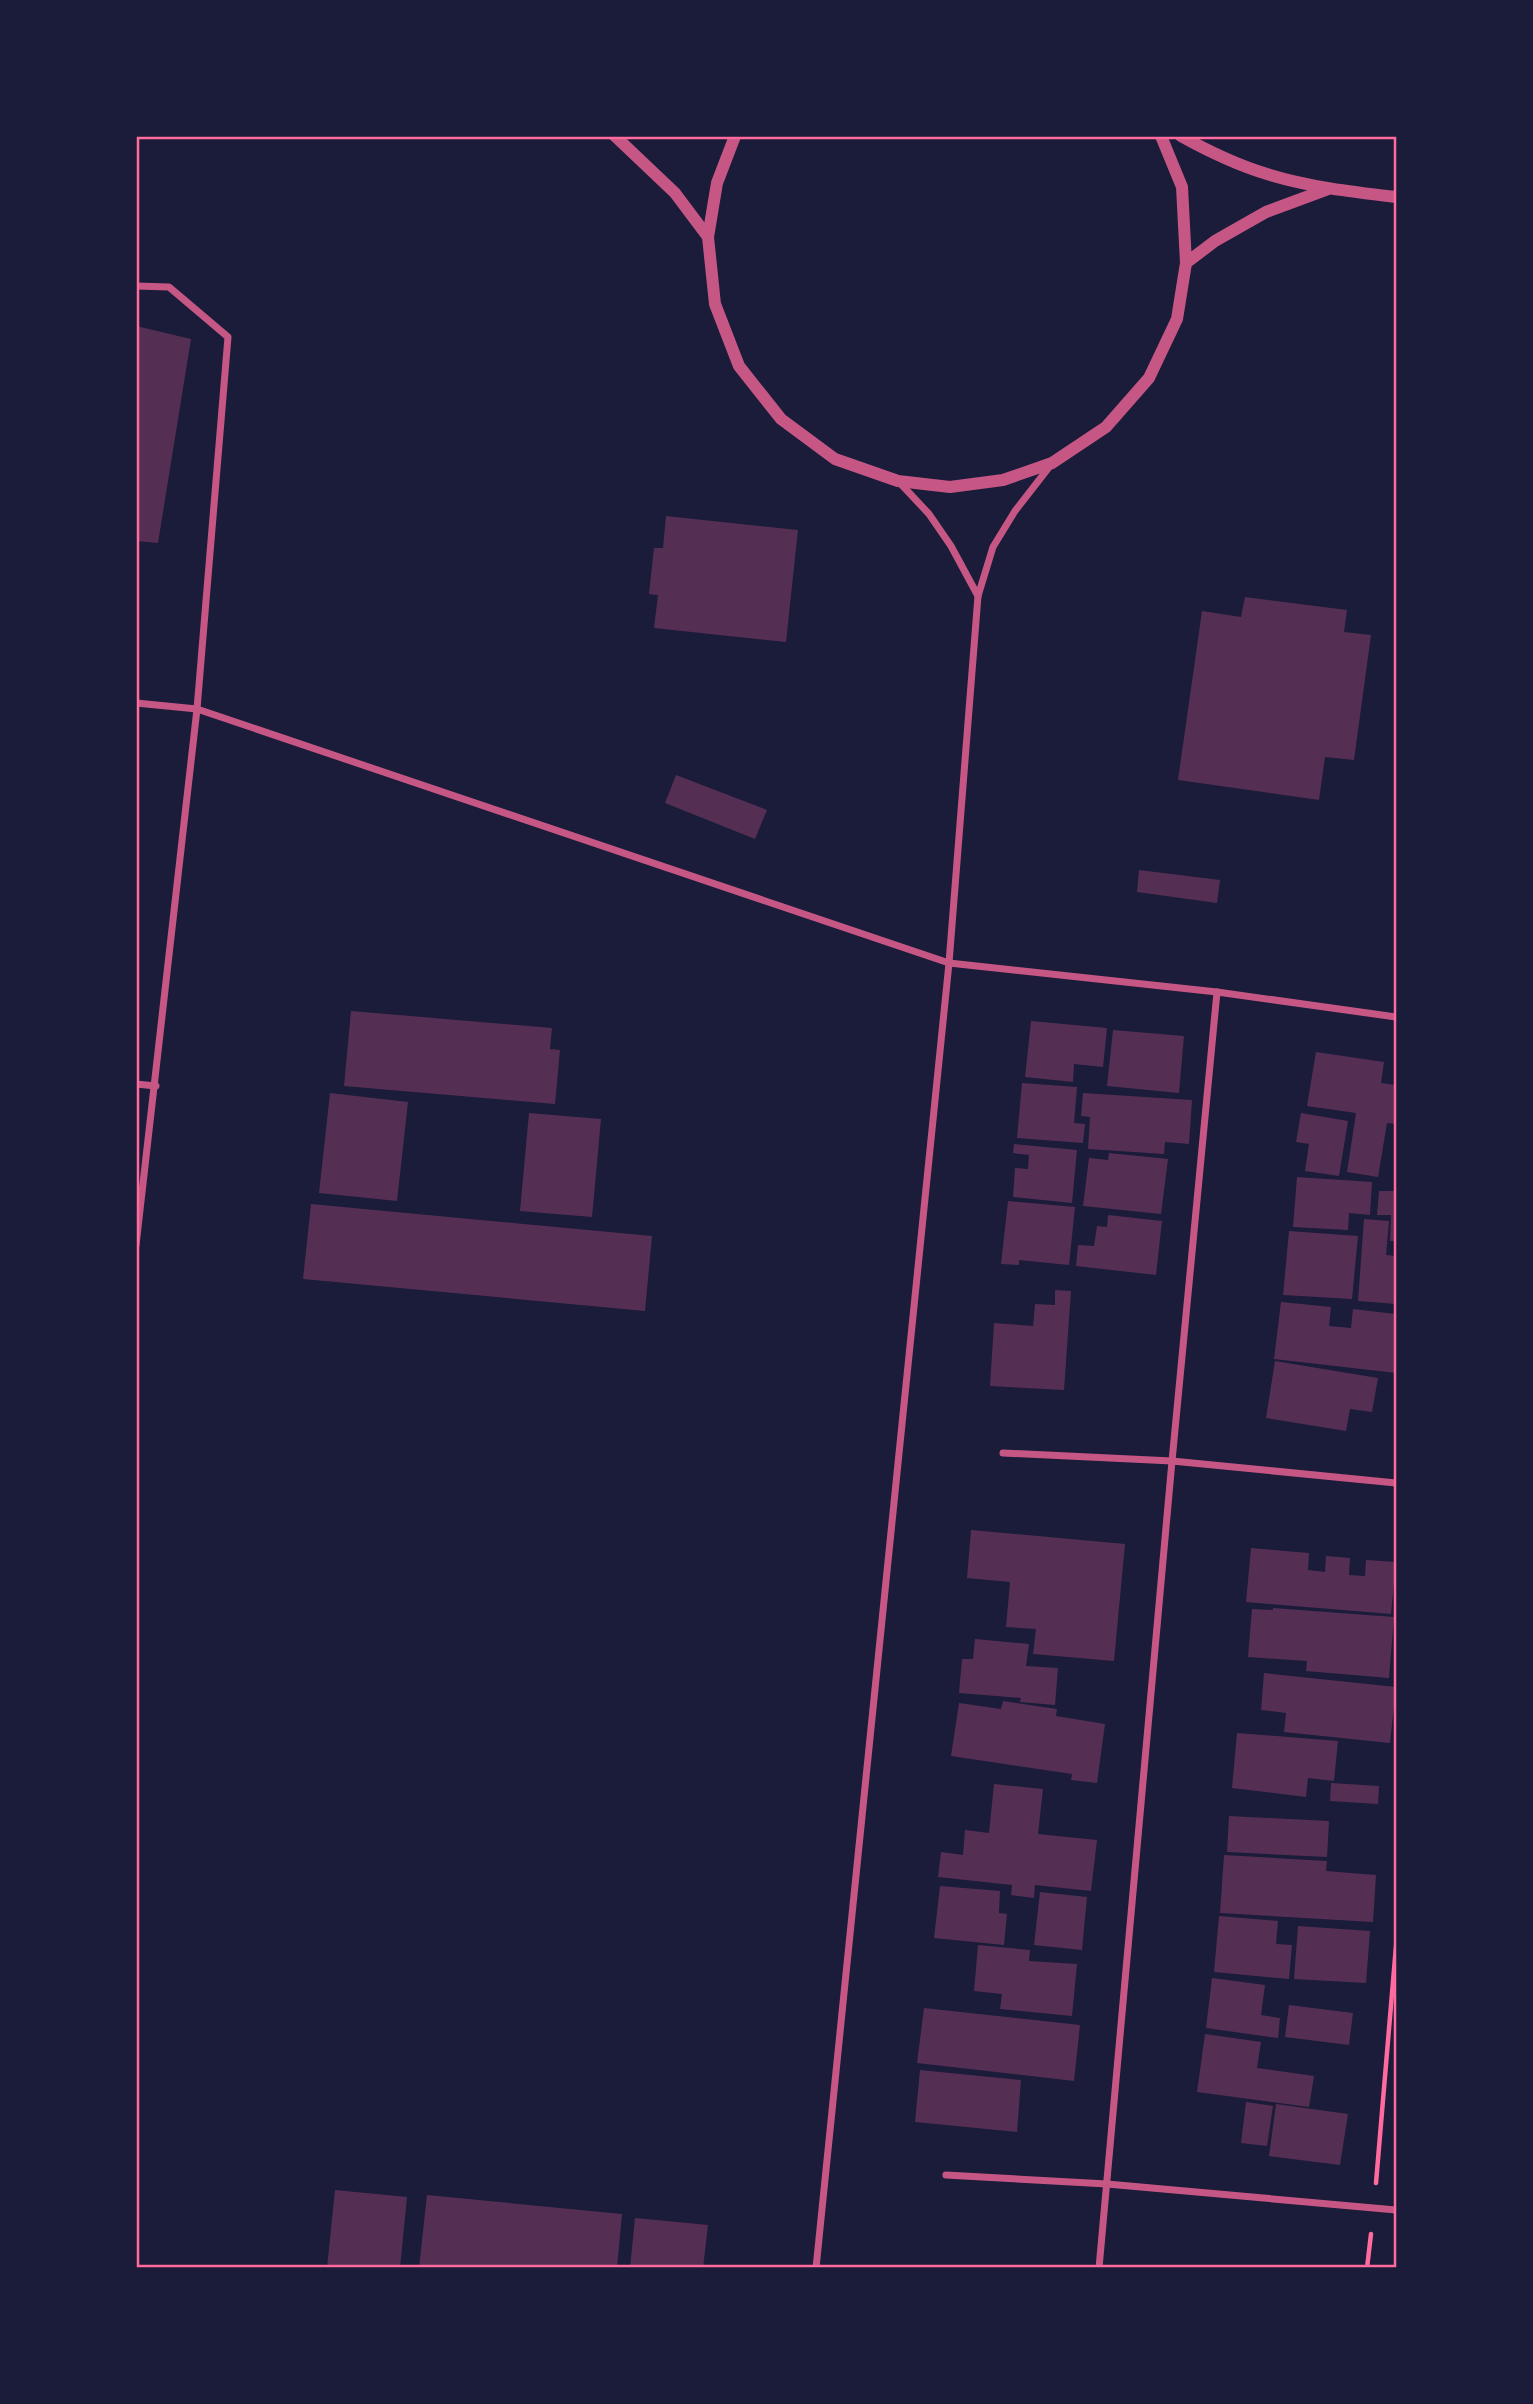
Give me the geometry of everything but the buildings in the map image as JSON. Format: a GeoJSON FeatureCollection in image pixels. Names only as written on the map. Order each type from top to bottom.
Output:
{"type":"FeatureCollection","features":[{"type":"Feature","properties":{"kind":"street"},"geometry":{"type":"LineString","coordinates":[[615,136],[675,193],[708,237]]}},
{"type":"Feature","properties":{"kind":"street"},"geometry":{"type":"LineString","coordinates":[[735,136],[717,183],[708,237],[715,304],[739,366],[781,419],[835,459],[898,481],[950,486],[1003,480],[1052,463],[1106,427],[1149,378],[1177,319],[1186,263],[1182,187],[1161,136]]}},
{"type":"Feature","properties":{"kind":"street"},"geometry":{"type":"LineString","coordinates":[[1181,136],[1265,174],[1328,189],[1396,197]]}},
{"type":"Feature","properties":{"kind":"street"},"geometry":{"type":"LineString","coordinates":[[1186,263],[1215,241],[1266,212],[1328,189]]}},
{"type":"Feature","properties":{"kind":"street"},"geometry":{"type":"LineString","coordinates":[[136,286],[169,287],[228,337],[197,709],[136,1245]]}},
{"type":"Feature","properties":{"kind":"street"},"geometry":{"type":"LineString","coordinates":[[816,2267],[949,963],[978,596],[993,547],[1015,511],[1052,463]]}},
{"type":"Feature","properties":{"kind":"street"},"geometry":{"type":"LineString","coordinates":[[898,481],[929,514],[951,546],[978,596]]}},
{"type":"Feature","properties":{"kind":"street"},"geometry":{"type":"LineString","coordinates":[[136,703],[197,709],[949,963],[1217,992],[1396,1017]]}},
{"type":"Feature","properties":{"kind":"street"},"geometry":{"type":"LineString","coordinates":[[1099,2267],[1217,992]]}},
{"type":"Feature","properties":{"kind":"street"},"geometry":{"type":"LineString","coordinates":[[136,1084],[156,1086]]}},
{"type":"Feature","properties":{"kind":"street"},"geometry":{"type":"LineString","coordinates":[[1003,1453],[1172,1461],[1396,1483]]}},
{"type":"Feature","properties":{"kind":"street"},"geometry":{"type":"LineString","coordinates":[[946,2175],[1107,2184],[1396,2210]]}},
{"type":"Feature","properties":{"kind":"path"},"geometry":{"type":"LineString","coordinates":[[1367,2267],[1396,1946]]}}]}
